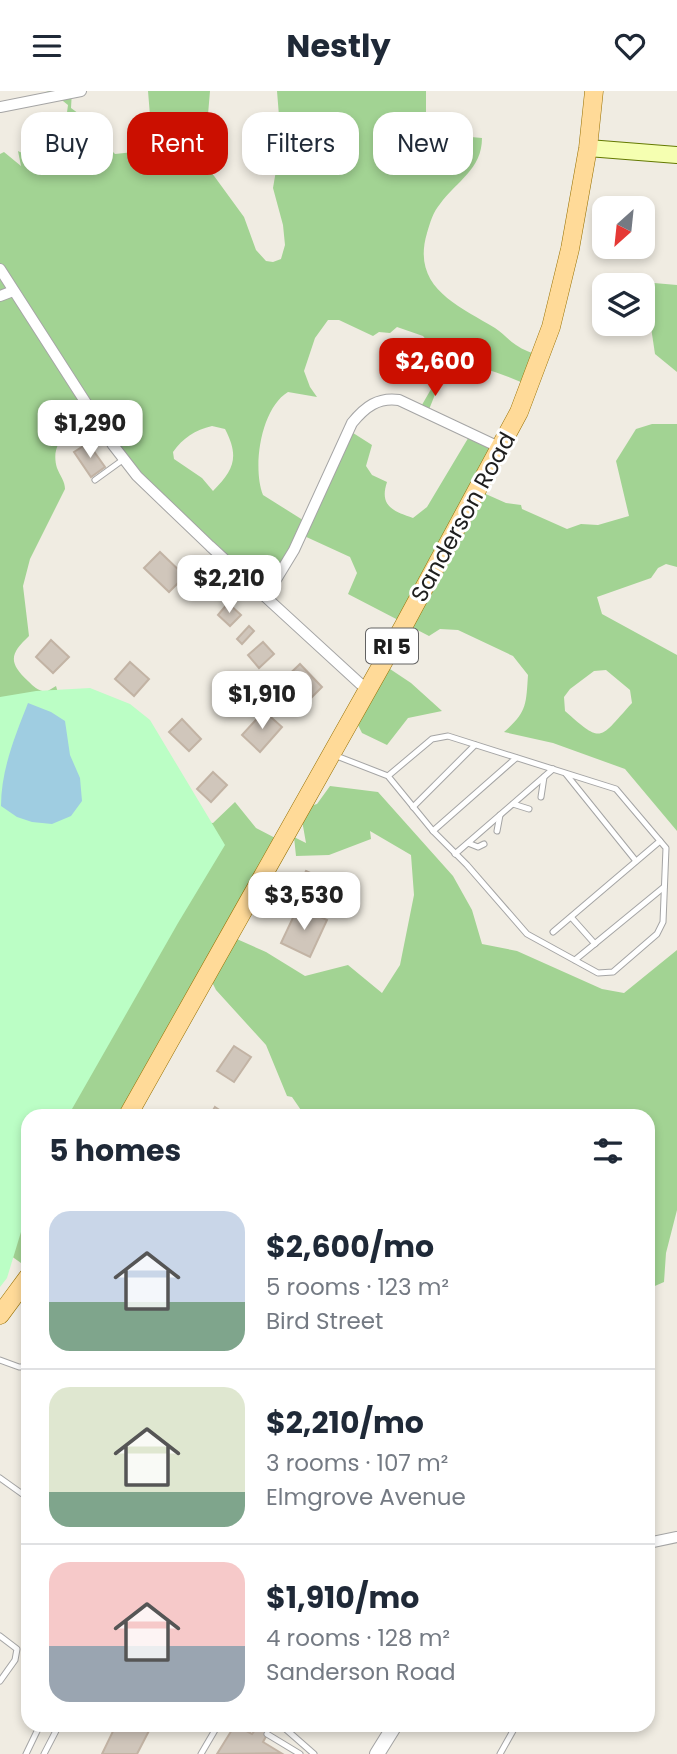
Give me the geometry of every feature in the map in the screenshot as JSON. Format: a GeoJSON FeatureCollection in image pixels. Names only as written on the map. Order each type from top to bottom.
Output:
{"type":"FeatureCollection","features":[{"type":"Feature","properties":{"kind":"main road","name":"RI 5"},"geometry":{"type":"LineString","coordinates":[[588,148],[594,91]]}},
{"type":"Feature","properties":{"kind":"main road"},"geometry":{"type":"LineString","coordinates":[[588,148],[677,155]]}},
{"type":"Feature","properties":{"kind":"main road","name":"Sanderson Road"},"geometry":{"type":"LineString","coordinates":[[131,1109],[367,690],[519,412],[551,327],[570,249],[588,148]]}},
{"type":"Feature","properties":{"kind":"main road"},"geometry":{"type":"LineString","coordinates":[[0,1315],[21,1289]]}},
{"type":"Feature","properties":{"kind":"street"},"geometry":{"type":"LineString","coordinates":[[0,107],[81,91]]}},
{"type":"Feature","properties":{"kind":"street"},"geometry":{"type":"LineString","coordinates":[[0,269],[124,459],[161,500],[367,690]]}},
{"type":"Feature","properties":{"kind":"street"},"geometry":{"type":"LineString","coordinates":[[0,296],[13,291]]}},
{"type":"Feature","properties":{"kind":"street"},"geometry":{"type":"LineString","coordinates":[[266,596],[313,512],[352,423],[368,406],[381,400],[399,400],[501,447]]}},
{"type":"Feature","properties":{"kind":"street"},"geometry":{"type":"LineString","coordinates":[[655,1542],[677,1537]]}},
{"type":"Feature","properties":{"kind":"street"},"geometry":{"type":"LineString","coordinates":[[377,1754],[391,1732]]}},
{"type":"Feature","properties":{"kind":"lane"},"geometry":{"type":"LineString","coordinates":[[95,480],[124,459]]}},
{"type":"Feature","properties":{"kind":"lane"},"geometry":{"type":"LineString","coordinates":[[331,753],[388,776],[433,831],[527,934],[598,973],[613,972],[657,934],[663,922],[666,848],[616,789],[448,736],[432,739],[388,776]]}},
{"type":"Feature","properties":{"kind":"lane"},"geometry":{"type":"LineString","coordinates":[[412,807],[475,745]]}},
{"type":"Feature","properties":{"kind":"lane"},"geometry":{"type":"LineString","coordinates":[[433,831],[516,758]]}},
{"type":"Feature","properties":{"kind":"lane"},"geometry":{"type":"LineString","coordinates":[[455,854],[553,769]]}},
{"type":"Feature","properties":{"kind":"lane"},"geometry":{"type":"LineString","coordinates":[[565,773],[636,861]]}},
{"type":"Feature","properties":{"kind":"lane"},"geometry":{"type":"LineString","coordinates":[[541,797],[544,777]]}},
{"type":"Feature","properties":{"kind":"lane"},"geometry":{"type":"LineString","coordinates":[[513,804],[529,809]]}},
{"type":"Feature","properties":{"kind":"lane"},"geometry":{"type":"LineString","coordinates":[[497,831],[500,815]]}},
{"type":"Feature","properties":{"kind":"lane"},"geometry":{"type":"LineString","coordinates":[[553,932],[660,841]]}},
{"type":"Feature","properties":{"kind":"lane"},"geometry":{"type":"LineString","coordinates":[[468,843],[478,847],[484,844]]}},
{"type":"Feature","properties":{"kind":"lane"},"geometry":{"type":"LineString","coordinates":[[575,960],[664,887]]}},
{"type":"Feature","properties":{"kind":"lane"},"geometry":{"type":"LineString","coordinates":[[571,917],[595,944]]}},
{"type":"Feature","properties":{"kind":"lane"},"geometry":{"type":"LineString","coordinates":[[0,1360],[21,1367]]}},
{"type":"Feature","properties":{"kind":"lane"},"geometry":{"type":"LineString","coordinates":[[0,1478],[21,1493]]}},
{"type":"Feature","properties":{"kind":"lane"},"geometry":{"type":"LineString","coordinates":[[0,1636],[17,1649],[15,1660],[0,1681]]}},
{"type":"Feature","properties":{"kind":"lane"},"geometry":{"type":"LineString","coordinates":[[26,1754],[37,1732]]}},
{"type":"Feature","properties":{"kind":"lane"},"geometry":{"type":"LineString","coordinates":[[44,1754],[55,1732]]}},
{"type":"Feature","properties":{"kind":"lane"},"geometry":{"type":"LineString","coordinates":[[201,1754],[214,1732]]}},
{"type":"Feature","properties":{"kind":"lane"},"geometry":{"type":"LineString","coordinates":[[289,1732],[314,1754]]}},
{"type":"Feature","properties":{"kind":"lane"},"geometry":{"type":"LineString","coordinates":[[500,1754],[512,1732]]}},
{"type":"Feature","properties":{"kind":"lane"},"geometry":{"type":"LineString","coordinates":[[267,1734],[300,1754]]}},
{"type":"Feature","properties":{"kind":"green space"},"geometry":{"type":"Polygon","coordinates":[[[46,91],[72,91],[71,108],[76,112],[67,112],[68,105],[46,91]]]}},
{"type":"Feature","properties":{"kind":"green space"},"geometry":{"type":"Polygon","coordinates":[[[148,91],[210,91],[208,112],[150,112],[148,91]]]}},
{"type":"Feature","properties":{"kind":"green space"},"geometry":{"type":"Polygon","coordinates":[[[277,91],[426,91],[426,112],[373,112],[373,175],[466,175],[434,214],[424,252],[426,267],[431,281],[453,302],[495,328],[519,347],[540,356],[530,386],[502,374],[454,364],[442,377],[428,412],[419,410],[434,384],[438,363],[427,351],[428,342],[423,336],[397,327],[390,333],[379,332],[373,336],[339,320],[328,320],[315,338],[304,371],[317,397],[288,392],[271,411],[265,424],[258,469],[263,495],[306,522],[350,431],[372,445],[366,466],[372,475],[387,482],[386,502],[399,513],[413,518],[427,507],[470,435],[497,448],[479,491],[506,503],[521,505],[522,509],[567,529],[581,524],[598,525],[629,516],[616,461],[636,429],[652,424],[677,424],[677,567],[666,564],[658,568],[651,578],[597,597],[602,614],[677,655],[677,831],[625,769],[553,743],[504,732],[521,713],[527,694],[528,675],[513,656],[458,630],[440,629],[429,636],[348,594],[357,573],[350,557],[302,535],[266,596],[183,522],[91,416],[64,437],[56,450],[57,468],[65,489],[30,559],[23,586],[29,636],[18,648],[14,658],[17,668],[36,688],[46,692],[56,686],[63,710],[0,749],[0,154],[4,152],[21,166],[21,175],[113,175],[113,152],[127,153],[127,175],[213,175],[244,217],[256,250],[266,261],[273,262],[281,259],[285,245],[283,225],[273,188],[275,175],[359,175],[359,112],[279,112],[277,91]],[[212,426],[200,430],[190,435],[173,452],[174,459],[202,478],[213,491],[226,476],[232,462],[232,447],[225,429],[212,426]],[[606,670],[594,671],[570,689],[564,697],[565,711],[587,729],[600,733],[613,724],[632,703],[630,690],[606,670]]]}},
{"type":"Feature","properties":{"kind":"green space"},"geometry":{"type":"Polygon","coordinates":[[[473,137],[482,138],[478,158],[473,166],[473,137]]]}},
{"type":"Feature","properties":{"kind":"green space"},"geometry":{"type":"Polygon","coordinates":[[[655,283],[677,285],[677,372],[655,354],[652,336],[655,336],[655,283]]]}},
{"type":"Feature","properties":{"kind":"green space"},"geometry":{"type":"Polygon","coordinates":[[[384,665],[411,683],[442,711],[408,718],[387,745],[362,733],[353,715],[384,665]]]}},
{"type":"Feature","properties":{"kind":"green space"},"geometry":{"type":"Polygon","coordinates":[[[90,688],[130,704],[150,720],[225,845],[72,1109],[21,1109],[21,1232],[7,1278],[0,1287],[0,697],[36,691],[90,688]]]}},
{"type":"Feature","properties":{"kind":"green space"},"geometry":{"type":"Polygon","coordinates":[[[330,786],[378,792],[453,876],[472,910],[482,944],[517,951],[602,989],[624,993],[677,950],[677,1210],[666,1253],[664,1282],[655,1286],[655,1109],[300,1109],[292,1097],[287,1096],[266,1045],[216,990],[208,974],[130,1109],[21,1109],[21,1263],[0,1248],[0,800],[213,823],[235,802],[256,828],[281,841],[230,936],[266,952],[305,976],[348,965],[382,993],[400,965],[414,895],[411,855],[370,831],[371,839],[329,855],[296,856],[294,837],[306,843],[300,809],[317,804],[330,786]]]}},
{"type":"Feature","properties":{"kind":"water"},"geometry":{"type":"Polygon","coordinates":[[[28,703],[65,721],[70,755],[80,778],[82,801],[71,816],[52,824],[17,817],[1,806],[6,766],[28,703]]]}},
{"type":"Feature","properties":{"kind":"building"},"geometry":{"type":"Polygon","coordinates":[[[88,443],[105,467],[91,477],[74,452],[88,443]]]}},
{"type":"Feature","properties":{"kind":"building"},"geometry":{"type":"Polygon","coordinates":[[[160,552],[185,576],[169,592],[144,568],[160,552]]]}},
{"type":"Feature","properties":{"kind":"building"},"geometry":{"type":"Polygon","coordinates":[[[228,603],[241,615],[230,626],[218,615],[228,603]]]}},
{"type":"Feature","properties":{"kind":"building"},"geometry":{"type":"Polygon","coordinates":[[[249,626],[254,631],[242,644],[237,639],[249,626]]]}},
{"type":"Feature","properties":{"kind":"building"},"geometry":{"type":"Polygon","coordinates":[[[51,640],[69,657],[53,673],[36,657],[51,640]]]}},
{"type":"Feature","properties":{"kind":"building"},"geometry":{"type":"Polygon","coordinates":[[[263,642],[274,654],[259,668],[248,655],[263,642]]]}},
{"type":"Feature","properties":{"kind":"building"},"geometry":{"type":"Polygon","coordinates":[[[130,662],[149,679],[134,696],[115,679],[130,662]]]}},
{"type":"Feature","properties":{"kind":"building"},"geometry":{"type":"Polygon","coordinates":[[[300,664],[322,687],[300,709],[277,686],[300,664]]]}},
{"type":"Feature","properties":{"kind":"building"},"geometry":{"type":"Polygon","coordinates":[[[264,711],[282,727],[260,752],[242,735],[264,711]]]}},
{"type":"Feature","properties":{"kind":"building"},"geometry":{"type":"Polygon","coordinates":[[[182,719],[201,739],[189,751],[169,732],[182,719]]]}},
{"type":"Feature","properties":{"kind":"building"},"geometry":{"type":"Polygon","coordinates":[[[213,772],[227,785],[211,802],[197,789],[213,772]]]}},
{"type":"Feature","properties":{"kind":"building"},"geometry":{"type":"Polygon","coordinates":[[[306,871],[323,879],[310,907],[293,899],[306,871]]]}},
{"type":"Feature","properties":{"kind":"building"},"geometry":{"type":"Polygon","coordinates":[[[298,907],[327,920],[310,957],[281,943],[298,907]]]}},
{"type":"Feature","properties":{"kind":"building"},"geometry":{"type":"Polygon","coordinates":[[[234,1046],[251,1057],[234,1082],[217,1071],[234,1046]]]}},
{"type":"Feature","properties":{"kind":"building"},"geometry":{"type":"Polygon","coordinates":[[[113,1732],[148,1732],[137,1754],[102,1754],[113,1732]]]}},
{"type":"Feature","properties":{"kind":"building"},"geometry":{"type":"Polygon","coordinates":[[[231,1732],[268,1732],[263,1742],[281,1753],[217,1754],[231,1732]]]}}]}
